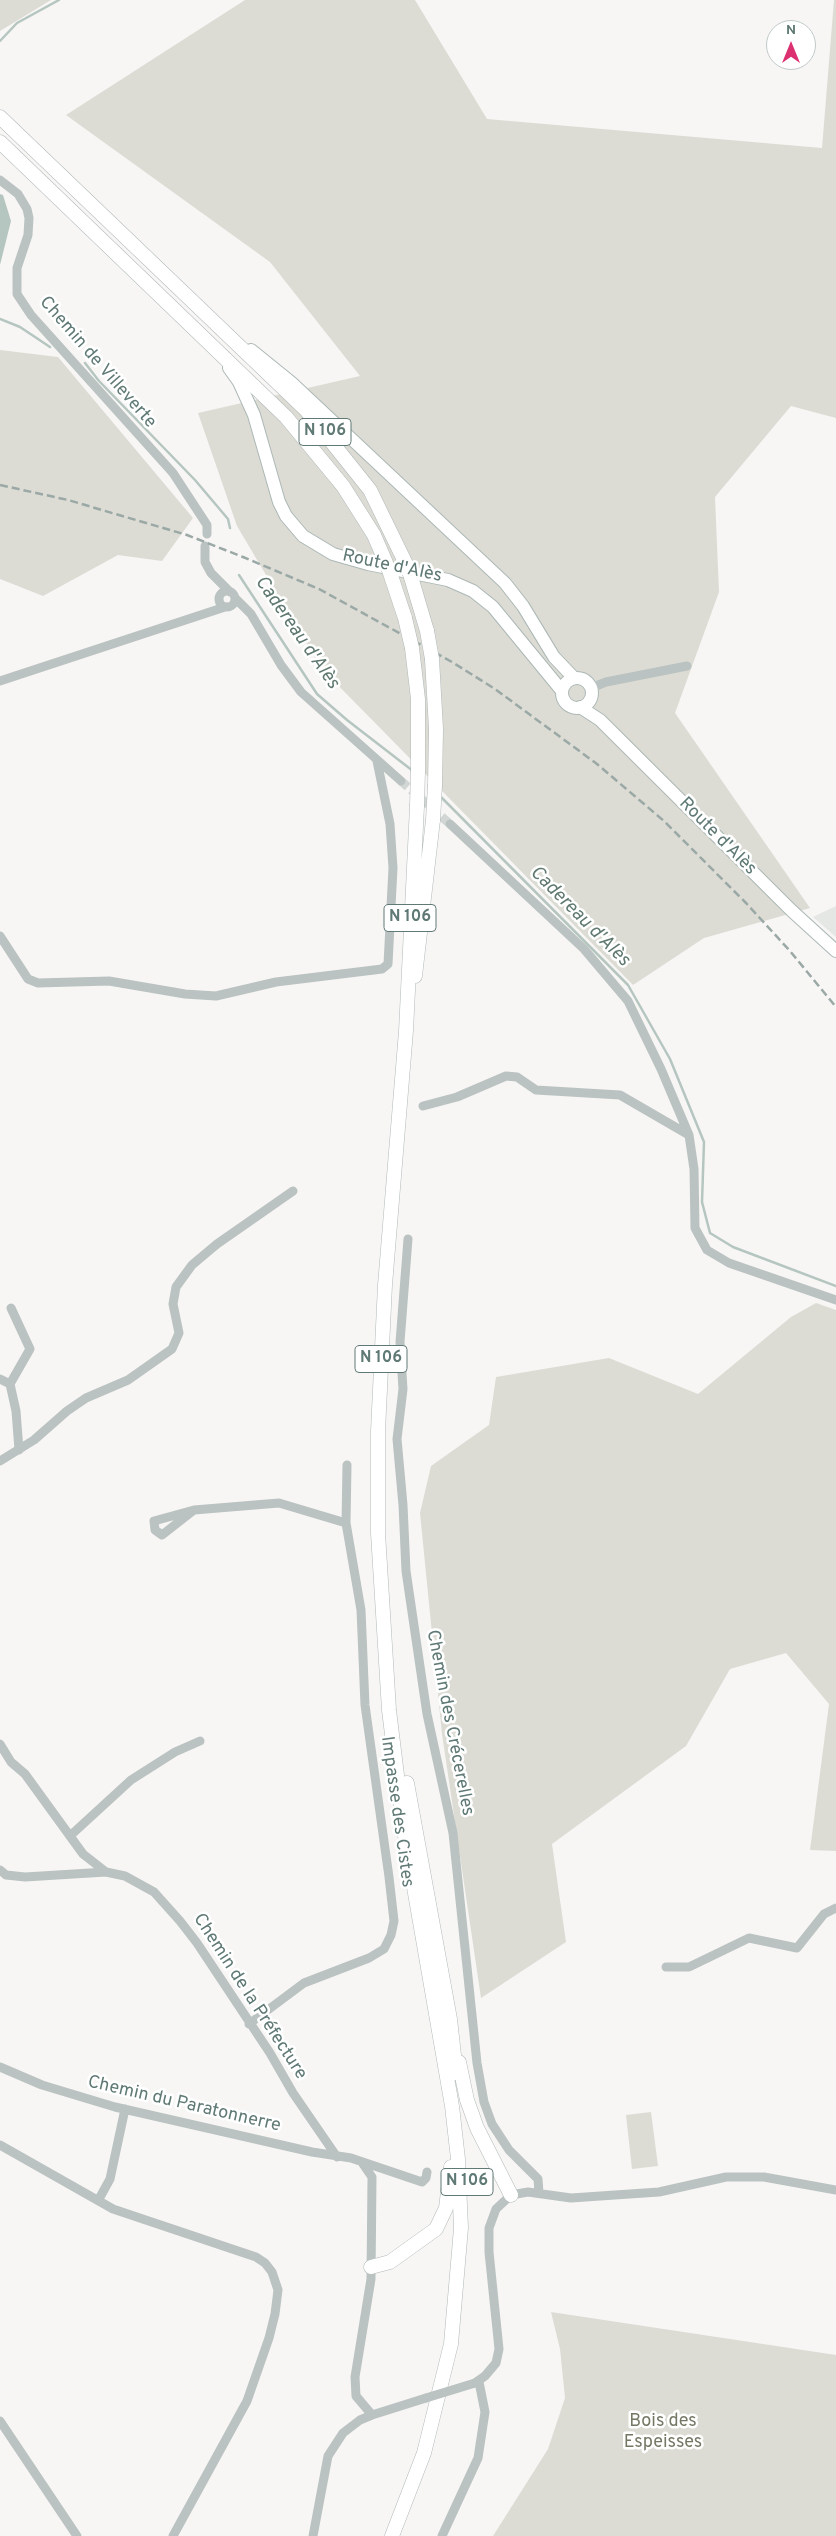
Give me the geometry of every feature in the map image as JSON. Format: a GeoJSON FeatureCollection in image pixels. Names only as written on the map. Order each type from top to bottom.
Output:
{"type":"FeatureCollection","features":[{"type":"Feature","properties":{"kind":"main road","name":"N 106"},"geometry":{"type":"LineString","coordinates":[[0,117],[306,410],[354,468],[381,509],[409,571],[427,631],[432,659],[436,729],[433,820],[417,965],[406,1031]]}},
{"type":"Feature","properties":{"kind":"main road","name":"N 106"},"geometry":{"type":"LineString","coordinates":[[0,142],[212,346],[261,390],[328,466],[359,509],[388,568],[405,618],[412,648],[418,699],[417,806],[406,1031],[385,1285],[377,1473],[380,1578],[390,1688],[450,2019],[466,2168],[468,2220],[466,2282],[459,2345],[432,2456],[402,2536]]}},
{"type":"Feature","properties":{"kind":"main road"},"geometry":{"type":"LineString","coordinates":[[214,320],[293,384],[505,583],[523,606],[554,657],[574,678]]}},
{"type":"Feature","properties":{"kind":"main road","name":"Route d'Alès"},"geometry":{"type":"LineString","coordinates":[[212,346],[239,382],[247,397],[278,502],[286,516],[303,536],[333,554],[368,564],[448,580],[473,591],[493,607],[562,691]]}},
{"type":"Feature","properties":{"kind":"main road"},"geometry":{"type":"LineString","coordinates":[[574,678],[582,679],[590,693],[580,707],[567,704],[562,691],[566,683],[574,678]]}},
{"type":"Feature","properties":{"kind":"main road","name":"Route d'Alès"},"geometry":{"type":"LineString","coordinates":[[590,693],[600,720]]}},
{"type":"Feature","properties":{"kind":"main road","name":"Route d'Alès"},"geometry":{"type":"LineString","coordinates":[[580,707],[600,720],[792,911],[836,951]]}},
{"type":"Feature","properties":{"kind":"main road","name":"N 106"},"geometry":{"type":"LineString","coordinates":[[390,1688],[390,1710],[403,1824],[452,2106],[461,2228],[452,2336],[424,2453],[392,2536]]}},
{"type":"Feature","properties":{"kind":"main road"},"geometry":{"type":"LineString","coordinates":[[450,2019],[467,2100],[477,2128],[511,2195]]}},
{"type":"Feature","properties":{"kind":"main road"},"geometry":{"type":"LineString","coordinates":[[371,2266],[390,2262],[431,2234],[442,2219],[450,2188],[452,2106]]}},
{"type":"Feature","properties":{"kind":"street","name":"Chemin de Villeverte"},"geometry":{"type":"LineString","coordinates":[[0,180],[18,194],[30,218],[28,235],[17,268],[17,294],[31,315],[172,473],[207,525],[207,534]]}},
{"type":"Feature","properties":{"kind":"street"},"geometry":{"type":"LineString","coordinates":[[205,546],[205,562],[216,578],[227,602],[251,614],[281,665],[301,692],[401,781]]}},
{"type":"Feature","properties":{"kind":"street"},"geometry":{"type":"LineString","coordinates":[[0,681],[227,602]]}},
{"type":"Feature","properties":{"kind":"street"},"geometry":{"type":"LineString","coordinates":[[590,693],[606,682],[687,666]]}},
{"type":"Feature","properties":{"kind":"street"},"geometry":{"type":"LineString","coordinates":[[0,936],[28,978],[38,983],[109,981],[185,994],[216,996],[276,982],[384,968],[388,964],[393,868],[390,824],[377,761]]}},
{"type":"Feature","properties":{"kind":"street"},"geometry":{"type":"LineString","coordinates":[[450,824],[584,949],[628,1001],[661,1069],[689,1136],[694,1169],[695,1228],[707,1250],[729,1263],[836,1300]]}},
{"type":"Feature","properties":{"kind":"street"},"geometry":{"type":"LineString","coordinates":[[423,1106],[457,1097],[506,1076],[517,1077],[536,1090],[620,1095],[689,1136]]}},
{"type":"Feature","properties":{"kind":"street"},"geometry":{"type":"LineString","coordinates":[[0,1461],[34,1440],[86,1398],[128,1380],[172,1349],[179,1333],[172,1304],[176,1287],[192,1265],[217,1244],[293,1191]]}},
{"type":"Feature","properties":{"kind":"street","name":"Chemin des Crécerelles"},"geometry":{"type":"LineString","coordinates":[[408,1239],[400,1342],[403,1389],[397,1438],[406,1571],[428,1714],[453,1833],[477,2063],[484,2102],[492,2124],[508,2150],[538,2179],[538,2193]]}},
{"type":"Feature","properties":{"kind":"street"},"geometry":{"type":"LineString","coordinates":[[11,1308],[30,1349],[10,1384],[16,1411],[19,1450]]}},
{"type":"Feature","properties":{"kind":"street"},"geometry":{"type":"LineString","coordinates":[[0,1379],[10,1384]]}},
{"type":"Feature","properties":{"kind":"street","name":"Impasse des Cistes"},"geometry":{"type":"LineString","coordinates":[[249,2024],[304,1983],[384,1949],[391,1935],[394,1921],[365,1705],[361,1610],[346,1524],[347,1465]]}},
{"type":"Feature","properties":{"kind":"street"},"geometry":{"type":"LineString","coordinates":[[194,1510],[278,1503],[346,1524]]}},
{"type":"Feature","properties":{"kind":"street"},"geometry":{"type":"LineString","coordinates":[[70,1835],[131,1780],[175,1752],[200,1740]]}},
{"type":"Feature","properties":{"kind":"street","name":"Chemin de la Préfecture"},"geometry":{"type":"LineString","coordinates":[[0,1744],[11,1762],[25,1774],[83,1854],[106,1872],[125,1876],[154,1892],[197,1943],[337,2157]]}},
{"type":"Feature","properties":{"kind":"street"},"geometry":{"type":"LineString","coordinates":[[0,1870],[6,1876],[24,1877],[106,1872]]}},
{"type":"Feature","properties":{"kind":"street"},"geometry":{"type":"LineString","coordinates":[[666,1967],[689,1967],[749,1938],[798,1948],[824,1914],[836,1908]]}},
{"type":"Feature","properties":{"kind":"street","name":"Chemin du Paratonnerre"},"geometry":{"type":"LineString","coordinates":[[0,2067],[50,2087],[125,2109],[337,2157],[351,2158],[363,2164],[376,2166],[422,2182],[426,2178],[427,2172]]}},
{"type":"Feature","properties":{"kind":"street"},"geometry":{"type":"LineString","coordinates":[[99,2199],[110,2179],[125,2109]]}},
{"type":"Feature","properties":{"kind":"street"},"geometry":{"type":"LineString","coordinates":[[0,2145],[99,2199],[113,2209],[256,2257],[265,2263],[272,2272],[278,2290],[269,2338],[247,2401],[173,2536]]}},
{"type":"Feature","properties":{"kind":"street"},"geometry":{"type":"LineString","coordinates":[[363,2164],[372,2177],[371,2266],[355,2377],[356,2396],[372,2415]]}},
{"type":"Feature","properties":{"kind":"street"},"geometry":{"type":"LineString","coordinates":[[313,2536],[325,2466],[334,2445],[360,2420],[477,2382],[496,2363],[499,2349],[489,2252],[490,2220],[496,2209],[511,2195],[528,2192],[571,2198],[659,2192],[726,2177],[764,2177],[836,2190]]}},
{"type":"Feature","properties":{"kind":"street"},"geometry":{"type":"LineString","coordinates":[[442,2536],[478,2458],[485,2412],[477,2382]]}},
{"type":"Feature","properties":{"kind":"street"},"geometry":{"type":"LineString","coordinates":[[0,2421],[77,2536]]}},
{"type":"Feature","properties":{"kind":"shaded area"},"geometry":{"type":"Polygon","coordinates":[[[0,194],[3,195],[11,221],[0,265],[0,194]]]}},
{"type":"Feature","properties":{"kind":"shaded area"},"geometry":{"type":"Polygon","coordinates":[[[836,906],[836,937],[813,917],[836,906]]]}},
{"type":"Feature","properties":{"kind":"green space"},"geometry":{"type":"Polygon","coordinates":[[[0,0],[51,0],[0,31],[0,0]]]}},
{"type":"Feature","properties":{"kind":"green space"},"geometry":{"type":"Polygon","coordinates":[[[245,0],[415,0],[487,119],[822,148],[834,0],[836,0],[836,418],[791,406],[715,497],[719,592],[675,713],[810,908],[704,938],[633,985],[321,668],[237,526],[198,413],[360,376],[270,262],[66,115],[245,0]]]}},
{"type":"Feature","properties":{"kind":"green space"},"geometry":{"type":"Polygon","coordinates":[[[0,350],[58,357],[193,518],[162,561],[118,555],[43,596],[0,579],[0,350]]]}},
{"type":"Feature","properties":{"kind":"green space"},"geometry":{"type":"Polygon","coordinates":[[[816,1303],[836,1310],[836,1851],[810,1850],[829,1704],[786,1653],[730,1669],[686,1746],[552,1844],[566,1942],[481,1998],[442,1734],[420,1513],[431,1466],[489,1425],[496,1377],[609,1358],[698,1394],[791,1317],[816,1303]]]}},
{"type":"Feature","properties":{"kind":"green space"},"geometry":{"type":"Polygon","coordinates":[[[651,2112],[658,2166],[632,2169],[626,2115],[651,2112]]]}},
{"type":"Feature","properties":{"kind":"green space","name":"Bois des Espeisses"},"geometry":{"type":"Polygon","coordinates":[[[551,2312],[836,2355],[836,2536],[493,2536],[548,2449],[565,2398],[560,2349],[551,2312]]]}},
{"type":"Feature","properties":{"kind":"waterway","name":"Cadereau d'Alès"},"geometry":{"type":"LineString","coordinates":[[0,41],[17,23],[59,0]]}},
{"type":"Feature","properties":{"kind":"waterway","name":"Cadereau d'Alès"},"geometry":{"type":"LineString","coordinates":[[0,319],[20,327],[50,347]]}},
{"type":"Feature","properties":{"kind":"waterway","name":"Cadereau d'Alès"},"geometry":{"type":"LineString","coordinates":[[85,363],[99,381],[195,480],[228,519],[230,528]]}},
{"type":"Feature","properties":{"kind":"waterway","name":"Cadereau d'Alès"},"geometry":{"type":"LineString","coordinates":[[239,575],[317,694],[347,720],[413,771]]}},
{"type":"Feature","properties":{"kind":"waterway","name":"Cadereau d'Alès"},"geometry":{"type":"LineString","coordinates":[[439,795],[628,985],[670,1059],[704,1142],[702,1202],[710,1233],[733,1247],[836,1286]]}},
{"type":"Feature","properties":{"kind":"tunnel"},"geometry":{"type":"LineString","coordinates":[[401,781],[450,824]]}},
{"type":"Feature","properties":{"kind":"railway"},"geometry":{"type":"LineString","coordinates":[[0,485],[68,500],[187,535],[319,589],[452,662],[495,689],[597,764],[664,821],[746,903],[790,951],[836,1007]]}}]}
